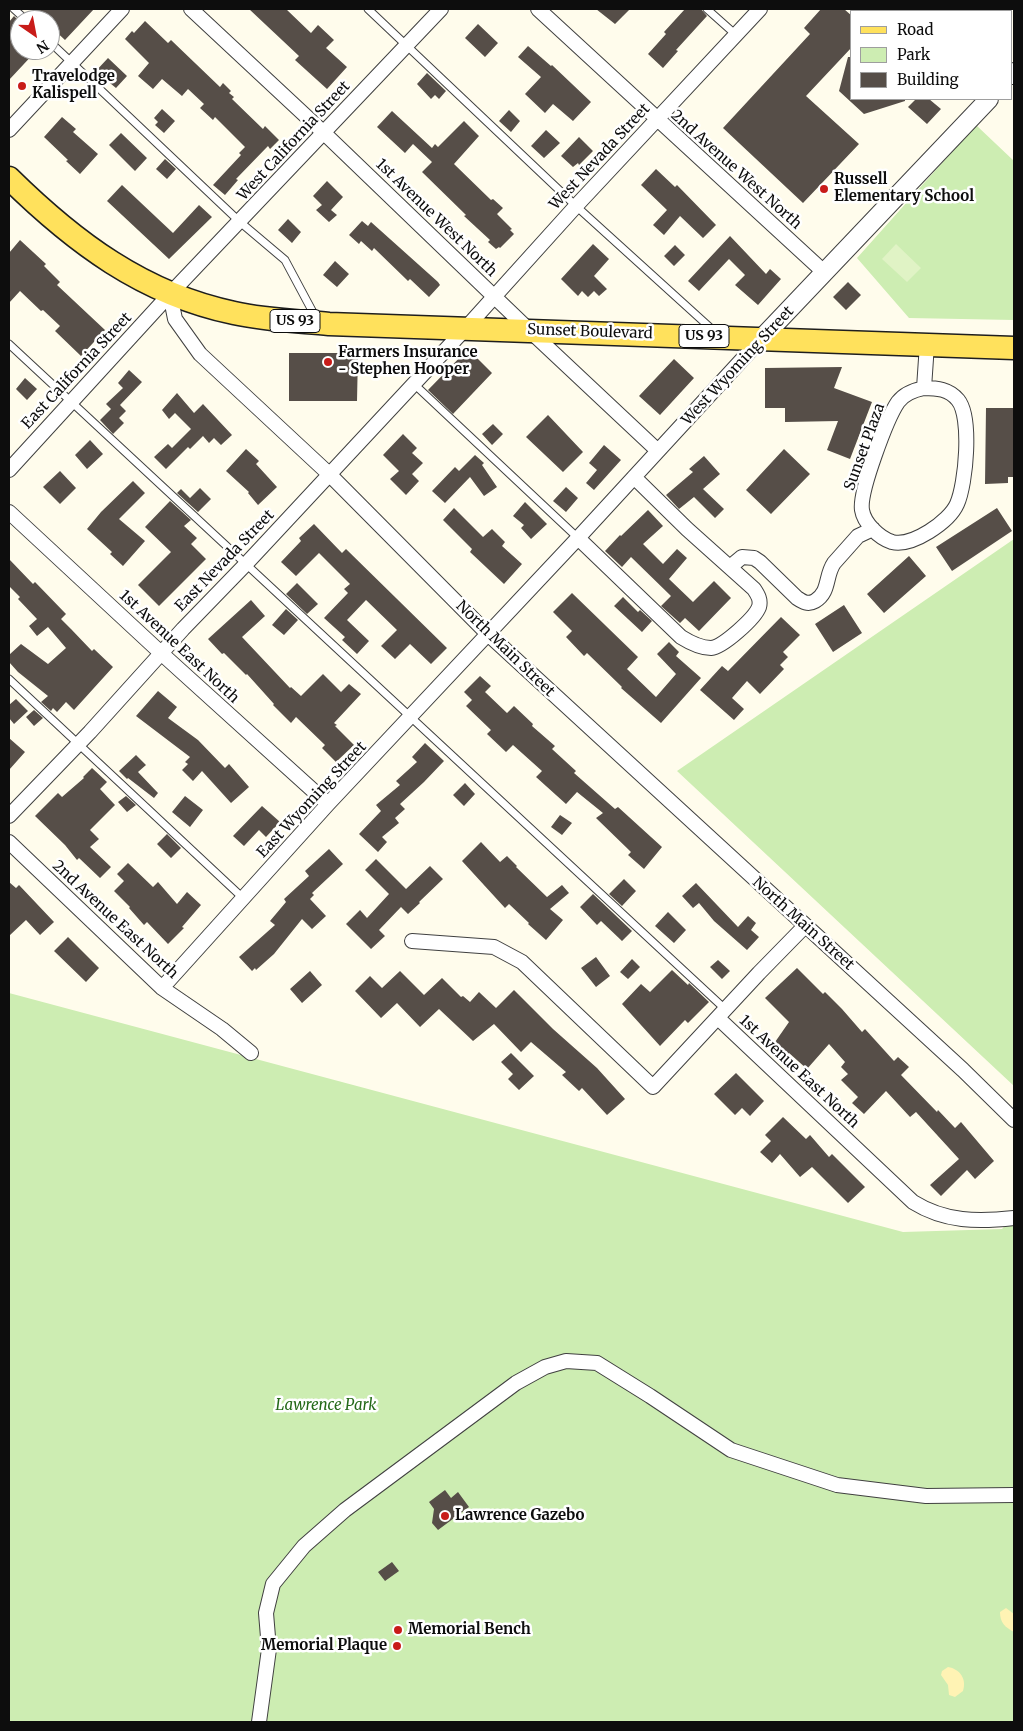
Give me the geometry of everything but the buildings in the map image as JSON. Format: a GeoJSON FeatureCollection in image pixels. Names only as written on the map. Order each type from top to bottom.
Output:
{"type":"FeatureCollection","features":[{"type":"Feature","properties":{"kind":"main road","name":"US 93"},"geometry":{"type":"LineString","coordinates":[[9,178],[30,199],[88,248],[121,269],[170,294]]}},
{"type":"Feature","properties":{"kind":"main road","name":"Sunset Boulevard"},"geometry":{"type":"LineString","coordinates":[[170,294],[197,304],[235,314],[265,319],[319,323],[1014,348]]}},
{"type":"Feature","properties":{"kind":"street"},"geometry":{"type":"LineString","coordinates":[[9,130],[122,9]]}},
{"type":"Feature","properties":{"kind":"street","name":"1st Avenue West North"},"geometry":{"type":"LineString","coordinates":[[191,9],[324,132],[529,330],[658,451]]}},
{"type":"Feature","properties":{"kind":"street","name":"West California Street"},"geometry":{"type":"LineString","coordinates":[[170,294],[441,9]]}},
{"type":"Feature","properties":{"kind":"street","name":"2nd Avenue West North"},"geometry":{"type":"LineString","coordinates":[[538,9],[825,273]]}},
{"type":"Feature","properties":{"kind":"street","name":"West Nevada Street"},"geometry":{"type":"LineString","coordinates":[[465,329],[576,206],[760,9]]}},
{"type":"Feature","properties":{"kind":"street","name":"West Wyoming Street"},"geometry":{"type":"LineString","coordinates":[[488,634],[984,101]]}},
{"type":"Feature","properties":{"kind":"street","name":"East California Street"},"geometry":{"type":"LineString","coordinates":[[9,470],[170,294]]}},
{"type":"Feature","properties":{"kind":"street","name":"North Main Street"},"geometry":{"type":"LineString","coordinates":[[170,294],[175,319],[200,354],[329,474],[488,634],[963,1070],[1014,1120]]}},
{"type":"Feature","properties":{"kind":"street","name":"East Nevada Street"},"geometry":{"type":"LineString","coordinates":[[9,816],[465,329]]}},
{"type":"Feature","properties":{"kind":"street"},"geometry":{"type":"LineString","coordinates":[[730,567],[742,556],[754,558],[797,598],[803,602],[811,603],[821,598],[831,567],[858,536],[873,529],[888,541],[906,542],[923,535],[948,516],[957,504],[963,483],[966,450],[963,408],[960,401],[948,392],[924,388],[927,344]]}},
{"type":"Feature","properties":{"kind":"street","name":"Sunset Plaza"},"geometry":{"type":"LineString","coordinates":[[873,529],[864,516],[862,509],[866,482],[898,402],[904,396],[924,388]]}},
{"type":"Feature","properties":{"kind":"street"},"geometry":{"type":"LineString","coordinates":[[578,538],[689,642],[712,648],[720,645],[751,619],[759,606],[759,596],[634,477]]}},
{"type":"Feature","properties":{"kind":"street","name":"1st Avenue East North"},"geometry":{"type":"LineString","coordinates":[[9,512],[328,804]]}},
{"type":"Feature","properties":{"kind":"street","name":"East Wyoming Street"},"geometry":{"type":"LineString","coordinates":[[162,988],[328,804],[488,634]]}},
{"type":"Feature","properties":{"kind":"street","name":"2nd Avenue East North"},"geometry":{"type":"LineString","coordinates":[[9,842],[162,988],[222,1029],[251,1053]]}},
{"type":"Feature","properties":{"kind":"street"},"geometry":{"type":"LineString","coordinates":[[722,1013],[805,926]]}},
{"type":"Feature","properties":{"kind":"street","name":"1st Avenue East North"},"geometry":{"type":"LineString","coordinates":[[412,941],[494,947],[522,962],[653,1087],[722,1013],[913,1202],[926,1210],[957,1219],[989,1221],[1014,1218]]}},
{"type":"Feature","properties":{"kind":"street"},"geometry":{"type":"LineString","coordinates":[[259,1722],[269,1649],[266,1613],[272,1584],[304,1546],[345,1510],[516,1383],[545,1367],[566,1360],[597,1363],[731,1450],[837,1485],[926,1496],[1014,1494]]}},
{"type":"Feature","properties":{"kind":"lane"},"geometry":{"type":"LineString","coordinates":[[368,9],[576,206],[720,337]]}},
{"type":"Feature","properties":{"kind":"lane"},"geometry":{"type":"LineString","coordinates":[[707,9],[735,34]]}},
{"type":"Feature","properties":{"kind":"lane"},"geometry":{"type":"LineString","coordinates":[[60,51],[240,222],[285,260],[319,323]]}},
{"type":"Feature","properties":{"kind":"lane"},"geometry":{"type":"LineString","coordinates":[[9,344],[411,717],[722,1013]]}},
{"type":"Feature","properties":{"kind":"lane"},"geometry":{"type":"LineString","coordinates":[[414,384],[578,538]]}},
{"type":"Feature","properties":{"kind":"lane"},"geometry":{"type":"LineString","coordinates":[[9,679],[244,899]]}},
{"type":"Feature","properties":{"kind":"green space"},"geometry":{"type":"Polygon","coordinates":[[[976,125],[1014,161],[1014,320],[909,318],[857,258],[976,125]]]}},
{"type":"Feature","properties":{"kind":"green space"},"geometry":{"type":"Polygon","coordinates":[[[896,244],[921,268],[907,282],[882,259],[896,244]]]}},
{"type":"Feature","properties":{"kind":"green space"},"geometry":{"type":"Polygon","coordinates":[[[1014,539],[1014,1086],[677,771],[1014,539]]]}},
{"type":"Feature","properties":{"kind":"green space","name":"Lawrence Park"},"geometry":{"type":"Polygon","coordinates":[[[9,993],[903,1232],[1002,1229],[1014,1216],[1014,1722],[9,1722],[9,993]]]}},
{"type":"Feature","properties":{"kind":"sand"},"geometry":{"type":"Polygon","coordinates":[[[1006,1608],[1014,1614],[1014,1632],[1001,1619],[1000,1612],[1006,1608]]]}},
{"type":"Feature","properties":{"kind":"sand"},"geometry":{"type":"Polygon","coordinates":[[[948,1667],[959,1672],[964,1682],[963,1691],[955,1697],[949,1695],[948,1685],[941,1675],[942,1671],[948,1667]]]}},
{"type":"Feature","properties":{"kind":"place","name":"Travelodge Kalispell"},"geometry":{"type":"Point","coordinates":[22,86]}},
{"type":"Feature","properties":{"kind":"place","name":"Russell Elementary School"},"geometry":{"type":"Point","coordinates":[824,189]}},
{"type":"Feature","properties":{"kind":"place","name":"Farmers Insurance - Stephen Hooper"},"geometry":{"type":"Point","coordinates":[328,362]}},
{"type":"Feature","properties":{"kind":"place","name":"Lawrence Gazebo"},"geometry":{"type":"Point","coordinates":[445,1516]}},
{"type":"Feature","properties":{"kind":"place","name":"Memorial Bench"},"geometry":{"type":"Point","coordinates":[398,1630]}},
{"type":"Feature","properties":{"kind":"place","name":"Memorial Plaque"},"geometry":{"type":"Point","coordinates":[397,1646]}}]}
